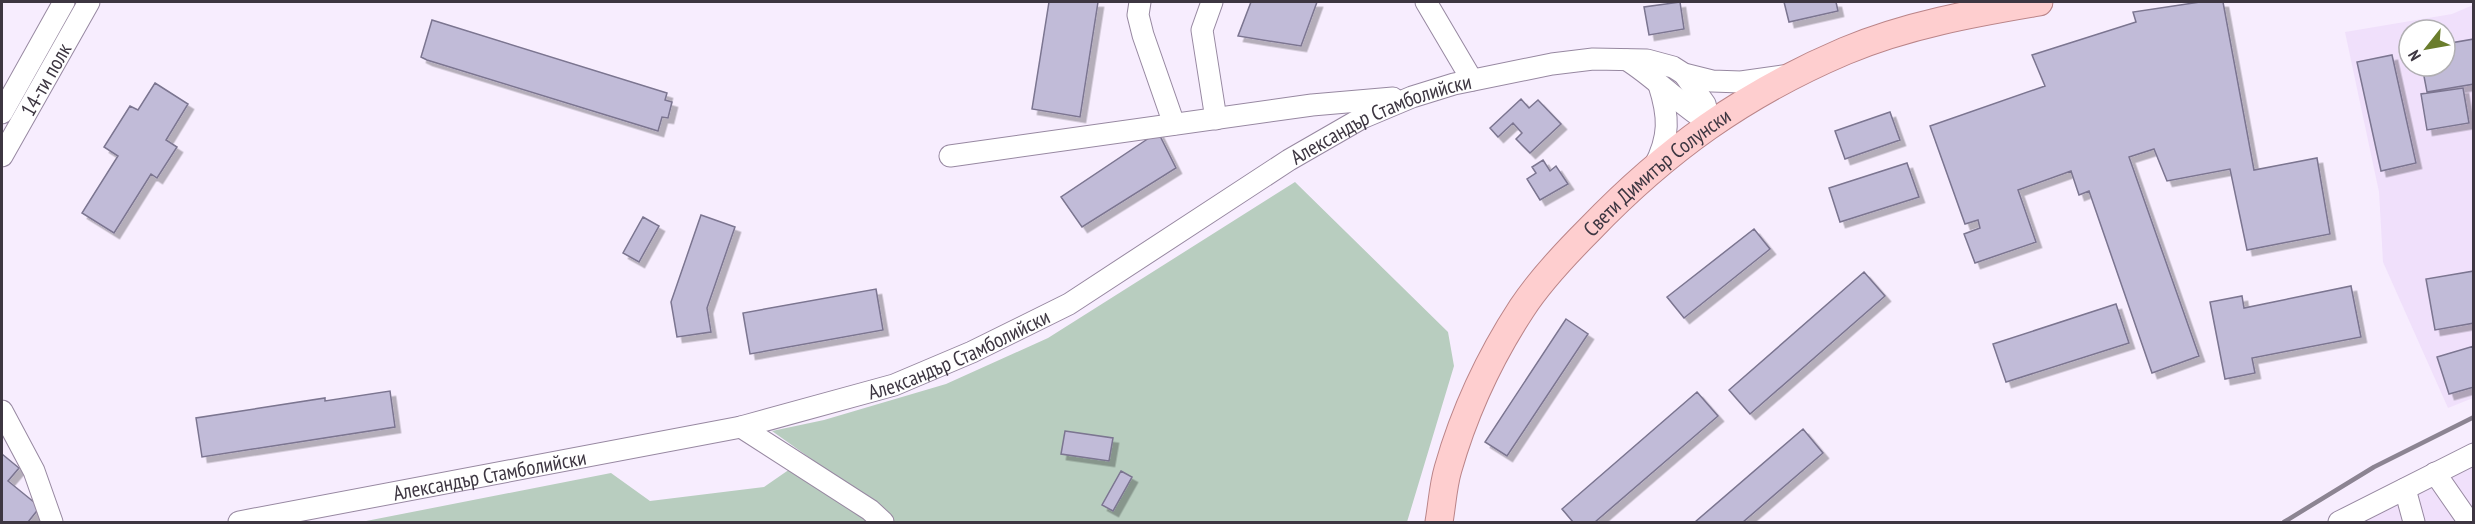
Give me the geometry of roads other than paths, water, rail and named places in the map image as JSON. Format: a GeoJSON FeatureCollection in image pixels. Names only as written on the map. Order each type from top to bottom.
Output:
{"type":"FeatureCollection","features":[{"type":"Feature","properties":{"kind":"main road","name":"Свети Димитър Солунски"},"geometry":{"type":"LineString","coordinates":[[1439,522],[1448,470],[1469,408],[1522,307],[1562,257],[1619,199],[1654,168],[1710,123],[1740,104],[1795,74],[1846,51],[1894,33],[1982,6],[2039,2]]}},
{"type":"Feature","properties":{"kind":"street","name":"14-ти полк"},"geometry":{"type":"LineString","coordinates":[[2,113],[64,2]]}},
{"type":"Feature","properties":{"kind":"street","name":"14-ти полк"},"geometry":{"type":"LineString","coordinates":[[2,156],[89,2]]}},
{"type":"Feature","properties":{"kind":"street"},"geometry":{"type":"LineString","coordinates":[[1140,2],[1138,15],[1143,35],[1174,124]]}},
{"type":"Feature","properties":{"kind":"street"},"geometry":{"type":"LineString","coordinates":[[1212,2],[1202,30],[1216,118]]}},
{"type":"Feature","properties":{"kind":"street"},"geometry":{"type":"LineString","coordinates":[[1426,2],[1472,80]]}},
{"type":"Feature","properties":{"kind":"street","name":"Александър Стамболийски"},"geometry":{"type":"LineString","coordinates":[[239,522],[741,427],[894,385],[982,347],[1069,304],[1289,160],[1362,118],[1412,97],[1472,80],[1552,64],[1593,59],[1659,63],[1684,75],[1712,81],[1741,82],[1795,74]]}},
{"type":"Feature","properties":{"kind":"street"},"geometry":{"type":"LineString","coordinates":[[1626,60],[1658,81],[1690,111],[1710,123]]}},
{"type":"Feature","properties":{"kind":"street"},"geometry":{"type":"LineString","coordinates":[[1684,75],[1705,104],[1710,123]]}},
{"type":"Feature","properties":{"kind":"street"},"geometry":{"type":"LineString","coordinates":[[1654,168],[1664,148],[1667,116],[1658,81]]}},
{"type":"Feature","properties":{"kind":"street"},"geometry":{"type":"LineString","coordinates":[[950,156],[1312,105],[1412,97]]}},
{"type":"Feature","properties":{"kind":"street"},"geometry":{"type":"LineString","coordinates":[[2,411],[34,471],[52,522]]}},
{"type":"Feature","properties":{"kind":"street"},"geometry":{"type":"LineString","coordinates":[[741,427],[870,510],[883,522]]}},
{"type":"Feature","properties":{"kind":"street"},"geometry":{"type":"LineString","coordinates":[[2339,522],[2474,454]]}},
{"type":"Feature","properties":{"kind":"street"},"geometry":{"type":"LineString","coordinates":[[2435,473],[2469,522]]}},
{"type":"Feature","properties":{"kind":"street"},"geometry":{"type":"LineString","coordinates":[[2405,489],[2414,522]]}},
{"type":"Feature","properties":{"kind":"railway"},"geometry":{"type":"LineString","coordinates":[[2284,522],[2374,467],[2474,417]]}}]}
